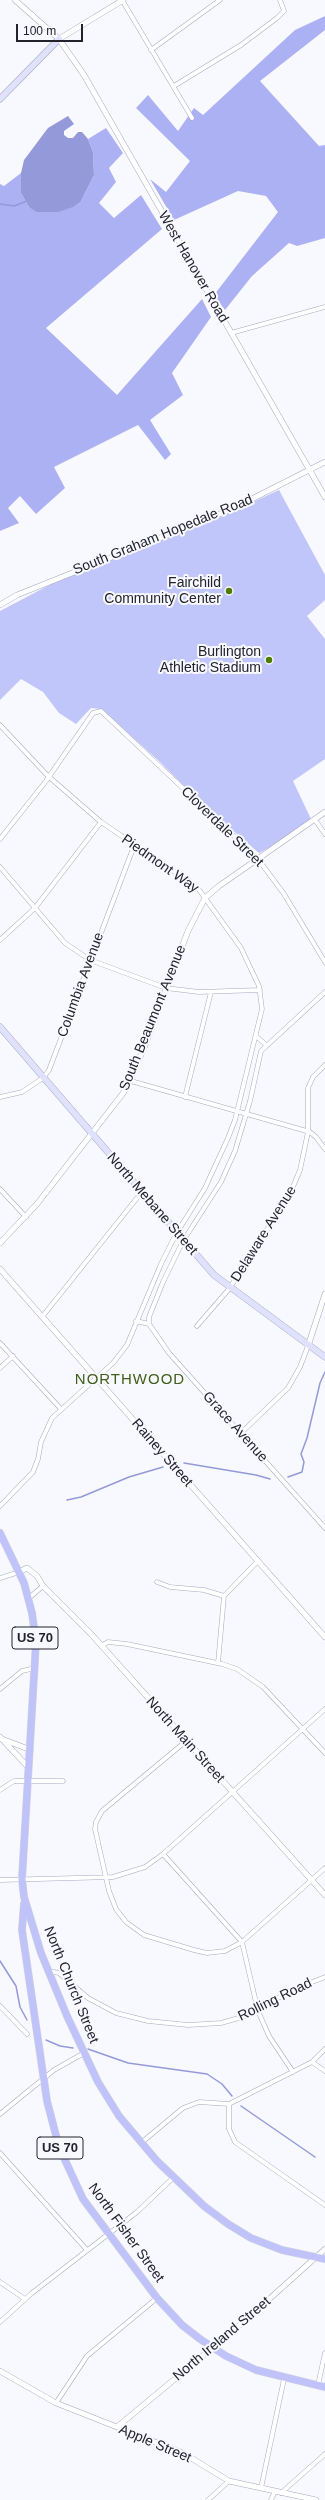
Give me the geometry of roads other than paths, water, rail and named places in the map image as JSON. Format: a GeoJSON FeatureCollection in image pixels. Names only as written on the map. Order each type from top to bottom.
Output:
{"type":"FeatureCollection","features":[{"type":"Feature","properties":{"kind":"main road"},"geometry":{"type":"LineString","coordinates":[[0,99],[59,39]]}},
{"type":"Feature","properties":{"kind":"main road","name":"North Mebane Street"},"geometry":{"type":"LineString","coordinates":[[0,1028],[206,1268],[229,1289],[325,1357]]}},
{"type":"Feature","properties":{"kind":"main road","name":"North Church Street"},"geometry":{"type":"LineString","coordinates":[[0,1534],[19,1572],[29,1598],[36,1642],[30,1768],[22,1879],[24,1898],[48,1972],[84,2053],[112,2107],[141,2143],[215,2216],[241,2233],[282,2250],[325,2259]]}},
{"type":"Feature","properties":{"kind":"main road","name":"North Fisher Street"},"geometry":{"type":"LineString","coordinates":[[24,1898],[22,1930],[43,2079],[51,2120],[65,2163],[83,2199],[157,2298],[182,2325],[212,2348],[256,2370],[284,2379],[322,2387]]}},
{"type":"Feature","properties":{"kind":"street","name":"West Hanover Road"},"geometry":{"type":"LineString","coordinates":[[15,0],[59,39],[102,106],[325,497]]}},
{"type":"Feature","properties":{"kind":"street"},"geometry":{"type":"LineString","coordinates":[[59,39],[123,0],[192,118]]}},
{"type":"Feature","properties":{"kind":"street"},"geometry":{"type":"LineString","coordinates":[[152,50],[220,0]]}},
{"type":"Feature","properties":{"kind":"street"},"geometry":{"type":"LineString","coordinates":[[174,86],[241,45],[277,18],[284,11],[280,0]]}},
{"type":"Feature","properties":{"kind":"street"},"geometry":{"type":"LineString","coordinates":[[231,333],[325,307]]}},
{"type":"Feature","properties":{"kind":"street","name":"South Graham Hopedale Road"},"geometry":{"type":"LineString","coordinates":[[0,605],[17,595],[232,509],[309,468],[325,462]]}},
{"type":"Feature","properties":{"kind":"street","name":"Cloverdale Street"},"geometry":{"type":"LineString","coordinates":[[48,776],[97,711],[102,712],[258,859],[284,894],[325,962]]}},
{"type":"Feature","properties":{"kind":"street","name":"Piedmont Way"},"geometry":{"type":"LineString","coordinates":[[0,725],[48,776],[100,822],[193,884],[237,941],[260,990],[262,1009],[237,1112],[213,1172],[176,1234],[123,1351],[61,1410],[45,1430],[33,1472],[0,1506]]}},
{"type":"Feature","properties":{"kind":"street"},"geometry":{"type":"LineString","coordinates":[[0,839],[48,776]]}},
{"type":"Feature","properties":{"kind":"street"},"geometry":{"type":"LineString","coordinates":[[205,898],[219,886],[325,812]]}},
{"type":"Feature","properties":{"kind":"street"},"geometry":{"type":"LineString","coordinates":[[315,820],[325,834]]}},
{"type":"Feature","properties":{"kind":"street"},"geometry":{"type":"LineString","coordinates":[[0,940],[35,908],[100,822]]}},
{"type":"Feature","properties":{"kind":"street","name":"Columbia Avenue"},"geometry":{"type":"LineString","coordinates":[[0,1097],[18,1094],[43,1078],[49,1070],[134,846]]}},
{"type":"Feature","properties":{"kind":"street"},"geometry":{"type":"LineString","coordinates":[[0,867],[65,943],[90,960],[166,988],[211,992],[260,990]]}},
{"type":"Feature","properties":{"kind":"street","name":"South Beaumont Avenue"},"geometry":{"type":"LineString","coordinates":[[0,1243],[26,1217],[117,1103],[131,1081],[188,931],[205,898]]}},
{"type":"Feature","properties":{"kind":"street"},"geometry":{"type":"LineString","coordinates":[[185,1096],[211,992]]}},
{"type":"Feature","properties":{"kind":"street"},"geometry":{"type":"LineString","coordinates":[[136,1321],[149,1324],[149,1317],[162,1282],[183,1241],[221,1182],[235,1151],[246,1115],[259,1057],[266,1045],[325,992]]}},
{"type":"Feature","properties":{"kind":"street"},"geometry":{"type":"LineString","coordinates":[[256,1036],[266,1045]]}},
{"type":"Feature","properties":{"kind":"street","name":"Delaware Avenue"},"geometry":{"type":"LineString","coordinates":[[197,1326],[229,1289],[290,1194],[300,1170],[308,1132],[308,1088],[313,1077],[325,1064]]}},
{"type":"Feature","properties":{"kind":"street"},"geometry":{"type":"LineString","coordinates":[[131,1081],[308,1132],[316,1137],[325,1149]]}},
{"type":"Feature","properties":{"kind":"street"},"geometry":{"type":"LineString","coordinates":[[0,1188],[26,1217]]}},
{"type":"Feature","properties":{"kind":"street"},"geometry":{"type":"LineString","coordinates":[[42,1316],[141,1193]]}},
{"type":"Feature","properties":{"kind":"street","name":"Rainey Street"},"geometry":{"type":"LineString","coordinates":[[0,1270],[325,1637]]}},
{"type":"Feature","properties":{"kind":"street"},"geometry":{"type":"LineString","coordinates":[[241,1433],[288,1388],[300,1367],[325,1294]]}},
{"type":"Feature","properties":{"kind":"street","name":"Grace Avenue"},"geometry":{"type":"LineString","coordinates":[[149,1324],[166,1349],[325,1528]]}},
{"type":"Feature","properties":{"kind":"street"},"geometry":{"type":"LineString","coordinates":[[0,1343],[61,1410]]}},
{"type":"Feature","properties":{"kind":"street"},"geometry":{"type":"LineString","coordinates":[[0,1368],[12,1356]]}},
{"type":"Feature","properties":{"kind":"street"},"geometry":{"type":"LineString","coordinates":[[218,1663],[224,1596],[257,1562]]}},
{"type":"Feature","properties":{"kind":"street","name":"North Main Street"},"geometry":{"type":"LineString","coordinates":[[19,1572],[26,1568],[29,1569],[43,1586],[101,1646],[185,1742],[325,1895]]}},
{"type":"Feature","properties":{"kind":"street"},"geometry":{"type":"LineString","coordinates":[[0,1578],[19,1572]]}},
{"type":"Feature","properties":{"kind":"street"},"geometry":{"type":"LineString","coordinates":[[157,1582],[170,1587],[204,1590],[224,1596]]}},
{"type":"Feature","properties":{"kind":"street"},"geometry":{"type":"LineString","coordinates":[[29,1598],[43,1586]]}},
{"type":"Feature","properties":{"kind":"street"},"geometry":{"type":"LineString","coordinates":[[101,1646],[108,1642],[113,1642],[218,1663],[237,1669],[254,1679],[325,1753]]}},
{"type":"Feature","properties":{"kind":"street"},"geometry":{"type":"LineString","coordinates":[[0,1690],[22,1671],[35,1668]]}},
{"type":"Feature","properties":{"kind":"street"},"geometry":{"type":"LineString","coordinates":[[0,1880],[106,1878],[131,1873],[163,1854],[325,1709]]}},
{"type":"Feature","properties":{"kind":"street"},"geometry":{"type":"LineString","coordinates":[[1,1738],[31,1750]]}},
{"type":"Feature","properties":{"kind":"street"},"geometry":{"type":"LineString","coordinates":[[1,1738],[30,1768]]}},
{"type":"Feature","properties":{"kind":"street"},"geometry":{"type":"LineString","coordinates":[[185,1742],[98,1817],[95,1829],[106,1878],[116,1909],[126,1922],[144,1934],[207,1953],[225,1952],[242,1942],[325,1868]]}},
{"type":"Feature","properties":{"kind":"street"},"geometry":{"type":"LineString","coordinates":[[0,1790],[14,1781],[63,1781]]}},
{"type":"Feature","properties":{"kind":"street"},"geometry":{"type":"LineString","coordinates":[[163,1854],[242,1942],[258,2011],[269,2036],[293,2072]]}},
{"type":"Feature","properties":{"kind":"street","name":"Rolling Road"},"geometry":{"type":"LineString","coordinates":[[48,1972],[59,1973],[99,2005],[134,2018],[175,2024],[212,2024],[234,2020],[258,2011],[294,1989],[325,1978]]}},
{"type":"Feature","properties":{"kind":"street"},"geometry":{"type":"LineString","coordinates":[[0,2006],[27,2034]]}},
{"type":"Feature","properties":{"kind":"street"},"geometry":{"type":"LineString","coordinates":[[141,2143],[182,2108],[199,2102],[228,2104],[312,2062],[325,2049]]}},
{"type":"Feature","properties":{"kind":"street"},"geometry":{"type":"LineString","coordinates":[[0,2114],[61,2065],[84,2053]]}},
{"type":"Feature","properties":{"kind":"street"},"geometry":{"type":"LineString","coordinates":[[312,2062],[325,2071]]}},
{"type":"Feature","properties":{"kind":"street"},"geometry":{"type":"LineString","coordinates":[[228,2104],[229,2129],[235,2142],[325,2205]]}},
{"type":"Feature","properties":{"kind":"street"},"geometry":{"type":"LineString","coordinates":[[0,2153],[87,2250]]}},
{"type":"Feature","properties":{"kind":"street"},"geometry":{"type":"LineString","coordinates":[[0,2322],[25,2299],[137,2212],[174,2177]]}},
{"type":"Feature","properties":{"kind":"street","name":"North Ireland Street"},"geometry":{"type":"LineString","coordinates":[[117,2427],[212,2348],[325,2249]]}},
{"type":"Feature","properties":{"kind":"street"},"geometry":{"type":"LineString","coordinates":[[0,2282],[25,2299]]}},
{"type":"Feature","properties":{"kind":"street"},"geometry":{"type":"LineString","coordinates":[[56,2403],[87,2356],[157,2298]]}},
{"type":"Feature","properties":{"kind":"street"},"geometry":{"type":"LineString","coordinates":[[322,2387],[325,2353]]}},
{"type":"Feature","properties":{"kind":"street","name":"Apple Street"},"geometry":{"type":"LineString","coordinates":[[0,2371],[56,2403],[183,2453],[229,2481],[316,2500]]}},
{"type":"Feature","properties":{"kind":"street"},"geometry":{"type":"LineString","coordinates":[[261,2488],[284,2379]]}},
{"type":"Feature","properties":{"kind":"street"},"geometry":{"type":"LineString","coordinates":[[281,2492],[325,2454]]}},
{"type":"Feature","properties":{"kind":"street"},"geometry":{"type":"LineString","coordinates":[[208,2500],[229,2481]]}},
{"type":"Feature","properties":{"kind":"street"},"geometry":{"type":"LineString","coordinates":[[271,2500],[275,2492]]}},
{"type":"Feature","properties":{"kind":"waterway"},"geometry":{"type":"LineString","coordinates":[[0,204],[14,206],[27,201]]}},
{"type":"Feature","properties":{"kind":"waterway"},"geometry":{"type":"LineString","coordinates":[[288,1477],[302,1472],[304,1462],[301,1454],[307,1438],[320,1383],[325,1372]]}},
{"type":"Feature","properties":{"kind":"waterway"},"geometry":{"type":"LineString","coordinates":[[184,1463],[256,1475],[270,1479]]}},
{"type":"Feature","properties":{"kind":"waterway"},"geometry":{"type":"LineString","coordinates":[[67,1500],[81,1497],[129,1477],[163,1467]]}},
{"type":"Feature","properties":{"kind":"waterway"},"geometry":{"type":"LineString","coordinates":[[0,1961],[16,1986],[20,2007],[27,2020]]}},
{"type":"Feature","properties":{"kind":"waterway"},"geometry":{"type":"LineString","coordinates":[[46,2040],[60,2046],[73,2048]]}},
{"type":"Feature","properties":{"kind":"waterway"},"geometry":{"type":"LineString","coordinates":[[88,2049],[128,2063],[207,2074],[222,2084],[232,2096]]}},
{"type":"Feature","properties":{"kind":"waterway"},"geometry":{"type":"LineString","coordinates":[[241,2106],[315,2157]]}},
{"type":"Feature","properties":{"kind":"place","name":"Fairchild Community Center"},"geometry":{"type":"Point","coordinates":[229,591]}},
{"type":"Feature","properties":{"kind":"place","name":"Burlington Athletic Stadium"},"geometry":{"type":"Point","coordinates":[269,660]}},
{"type":"Feature","properties":{"kind":"district","name":"NORTHWOOD"},"geometry":{"type":"Point","coordinates":[130,1380]}}]}
